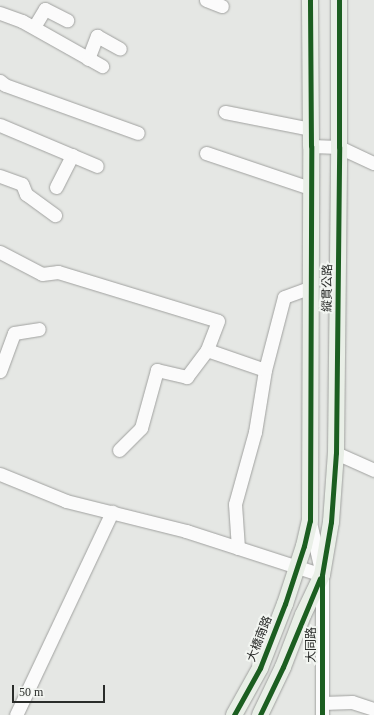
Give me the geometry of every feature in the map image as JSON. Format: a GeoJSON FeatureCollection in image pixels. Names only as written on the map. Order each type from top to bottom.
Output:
{"type":"FeatureCollection","features":[{"type":"Feature","properties":{"kind":"main road","name":"縱貫公路"},"geometry":{"type":"LineString","coordinates":[[298,567],[310,521],[310,0]]}},
{"type":"Feature","properties":{"kind":"main road","name":"縱貫公路"},"geometry":{"type":"LineString","coordinates":[[322,575],[331,522],[336,453],[339,0]]}},
{"type":"Feature","properties":{"kind":"main road","name":"大橋南路"},"geometry":{"type":"LineString","coordinates":[[234,715],[260,668],[298,567]]}},
{"type":"Feature","properties":{"kind":"main road"},"geometry":{"type":"LineString","coordinates":[[260,715],[283,667],[303,615],[322,575]]}},
{"type":"Feature","properties":{"kind":"street"},"geometry":{"type":"LineString","coordinates":[[206,0],[222,6]]}},
{"type":"Feature","properties":{"kind":"street"},"geometry":{"type":"LineString","coordinates":[[34,28],[45,8],[67,20]]}},
{"type":"Feature","properties":{"kind":"street"},"geometry":{"type":"LineString","coordinates":[[0,13],[22,20],[102,66]]}},
{"type":"Feature","properties":{"kind":"street"},"geometry":{"type":"LineString","coordinates":[[88,58],[97,36],[120,49]]}},
{"type":"Feature","properties":{"kind":"street"},"geometry":{"type":"LineString","coordinates":[[0,81],[6,86],[138,133]]}},
{"type":"Feature","properties":{"kind":"street"},"geometry":{"type":"LineString","coordinates":[[225,112],[311,129]]}},
{"type":"Feature","properties":{"kind":"street"},"geometry":{"type":"LineString","coordinates":[[0,125],[97,166]]}},
{"type":"Feature","properties":{"kind":"street"},"geometry":{"type":"LineString","coordinates":[[311,146],[339,147],[374,163]]}},
{"type":"Feature","properties":{"kind":"street"},"geometry":{"type":"LineString","coordinates":[[206,153],[310,188]]}},
{"type":"Feature","properties":{"kind":"street"},"geometry":{"type":"LineString","coordinates":[[56,187],[72,155]]}},
{"type":"Feature","properties":{"kind":"street"},"geometry":{"type":"LineString","coordinates":[[0,176],[22,184],[26,194],[55,215]]}},
{"type":"Feature","properties":{"kind":"street"},"geometry":{"type":"LineString","coordinates":[[0,252],[42,274],[58,272],[218,321],[207,350],[187,377],[157,370],[141,428],[119,450]]}},
{"type":"Feature","properties":{"kind":"street"},"geometry":{"type":"LineString","coordinates":[[238,548],[235,504],[255,432],[265,370],[284,298],[309,288]]}},
{"type":"Feature","properties":{"kind":"street"},"geometry":{"type":"LineString","coordinates":[[0,371],[3,355],[14,333],[39,329]]}},
{"type":"Feature","properties":{"kind":"street"},"geometry":{"type":"LineString","coordinates":[[207,350],[265,370]]}},
{"type":"Feature","properties":{"kind":"street"},"geometry":{"type":"LineString","coordinates":[[336,453],[374,470]]}},
{"type":"Feature","properties":{"kind":"street"},"geometry":{"type":"LineString","coordinates":[[0,474],[66,501],[186,531],[322,575]]}},
{"type":"Feature","properties":{"kind":"street"},"geometry":{"type":"LineString","coordinates":[[16,715],[112,512]]}},
{"type":"Feature","properties":{"kind":"street","name":"大同路"},"geometry":{"type":"LineString","coordinates":[[310,521],[322,575],[322,709]]}},
{"type":"Feature","properties":{"kind":"street"},"geometry":{"type":"LineString","coordinates":[[322,709],[352,702],[374,709]]}},
{"type":"Feature","properties":{"kind":"cycle path"},"geometry":{"type":"LineString","coordinates":[[234,715],[260,668],[285,604],[304,546],[310,521],[310,0]]}},
{"type":"Feature","properties":{"kind":"cycle path"},"geometry":{"type":"LineString","coordinates":[[322,715],[322,575],[331,522],[336,453],[339,0]]}},
{"type":"Feature","properties":{"kind":"cycle path"},"geometry":{"type":"LineString","coordinates":[[260,715],[283,667],[320,578]]}}]}
